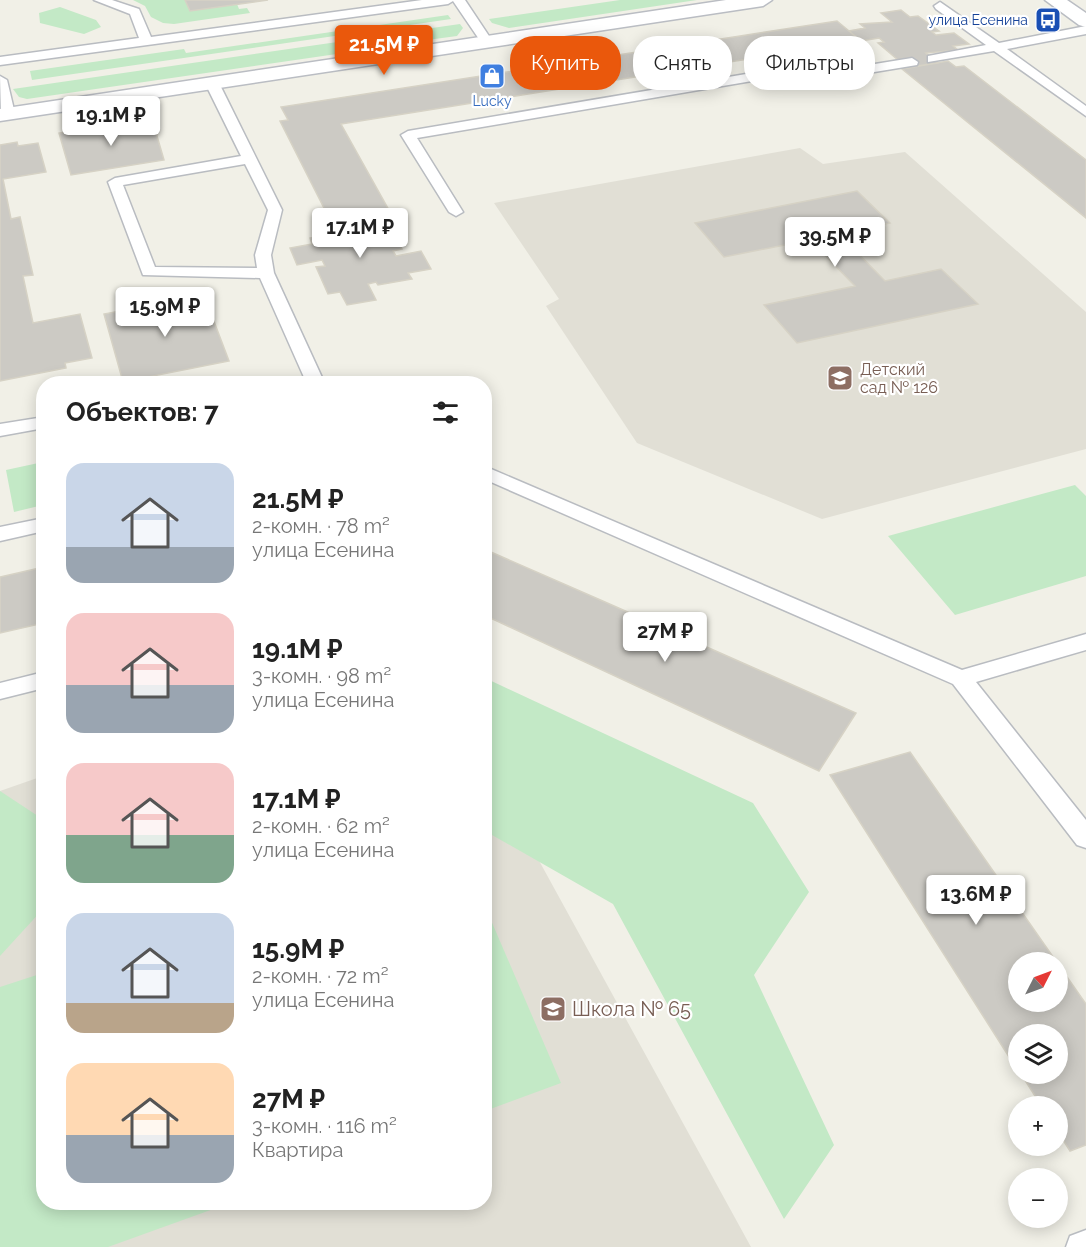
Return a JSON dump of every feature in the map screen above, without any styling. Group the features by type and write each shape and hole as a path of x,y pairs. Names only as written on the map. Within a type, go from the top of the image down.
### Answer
{"street":[{"path":"4,114 763,0"},
{"path":"1054,0 1086,21"}],"lane":[{"path":"100,0 135,12 146,40"},
{"path":"0,61 448,0"},
{"path":"459,0 487,42"},
{"path":"940,6 1086,112"},
{"path":"933,59 1086,30"},
{"path":"456,212 408,135 752,77 844,73 912,62"},
{"path":"0,80 4,114"},
{"path":"212,83 275,210 263,255 266,273 312,376"},
{"path":"249,159 115,182 149,272 266,273"},
{"path":"0,430 36,423"},
{"path":"492,475 962,678 1086,838"},
{"path":"0,534 36,526"},
{"path":"962,678 1086,642"},
{"path":"0,691 36,682"},
{"path":"1081,1247 1086,1245"}],"shaded area":[{"name":"Детский сад № 126","path":"800,148 823,164 905,152 1086,312 1086,449 822,519 637,443 546,306 559,299 494,203"},
{"name":"Школа № 65","path":"36,778 36,1210 492,1210 492,796 514,815 751,1247 0,1247 0,791"}],"green space":[{"path":"133,0 185,0 237,4 239,9 247,8 250,13 174,24 163,23 151,17 145,6"},
{"path":"620,0 697,0 509,28 492,23 489,19"},
{"path":"60,7 96,20 101,27 84,34 40,23 39,13"},
{"path":"448,15 451,19 32,80 30,71 184,49 186,53"},
{"path":"460,24 463,28 457,36 405,43 397,33"},
{"path":"372,37 378,48 27,99 19,97 13,89"},
{"path":"36,464 36,507 14,512 6,470"},
{"path":"1075,485 1086,496 1086,576 955,615 888,536"},
{"path":"492,681 753,803 809,892 754,975 834,1145 784,1219 613,904 492,835"},
{"path":"0,791 36,815 36,917 0,956"},
{"path":"492,923 561,1083 492,1108"},
{"path":"36,975 36,1210 211,1210 108,1247 0,1247 0,987"}],"building":[{"path":"185,0 268,0 190,11"},
{"path":"901,10 910,17 918,16 939,31 932,32 936,35 954,33 969,44 953,46 958,50 926,53 938,63 917,66 907,58 898,60 878,43 884,42 879,38 855,36 849,31 865,28 860,24 892,22 881,13"},
{"path":"837,21 855,36 744,36 744,60 732,62 732,37"},
{"path":"633,53 633,77 621,79 621,54"},
{"path":"948,61 956,67 964,66 1086,160 1086,218 902,69"},
{"path":"510,72 510,90 554,90 341,124 390,212 331,222 280,121 288,120 281,107"},
{"path":"152,119 164,160 71,175 59,133"},
{"path":"17,142 18,146 38,143 46,172 3,179 11,219 20,217 33,275 23,276 33,323 80,314 92,358 65,363 66,368 0,381 0,145"},
{"path":"857,191 890,223 838,233 885,281 941,269 978,304 797,343 764,305 855,286 810,240 724,257 695,223"},
{"path":"372,215 379,226 389,224 402,249 393,251 396,256 421,251 431,269 408,273 412,279 378,285 376,282 368,284 376,300 347,305 340,292 328,294 316,267 325,266 322,260 297,265 290,248 312,244 310,238 342,232 344,235 351,234 345,220"},
{"path":"204,295 229,361 153,376 121,376 104,314"},
{"path":"492,553 856,713 819,771 492,619"},
{"path":"36,569 36,625 0,633 0,577"},
{"path":"910,752 1049,952 1008,952 1008,1012 1068,1012 1068,978 1086,1004 1086,1145 1070,1151 1068,1148 1068,1096 1035,1096 1027,1084 1068,1084 1068,1024 1008,1024 1008,1055 830,775"}],"place":[{"name":"улица Есенина","path":"1048,20"},
{"name":"Lucky","path":"492,76"},
{"name":"Детский сад № 126","path":"840,378"},
{"name":"Школа № 65","path":"553,1009"}]}
